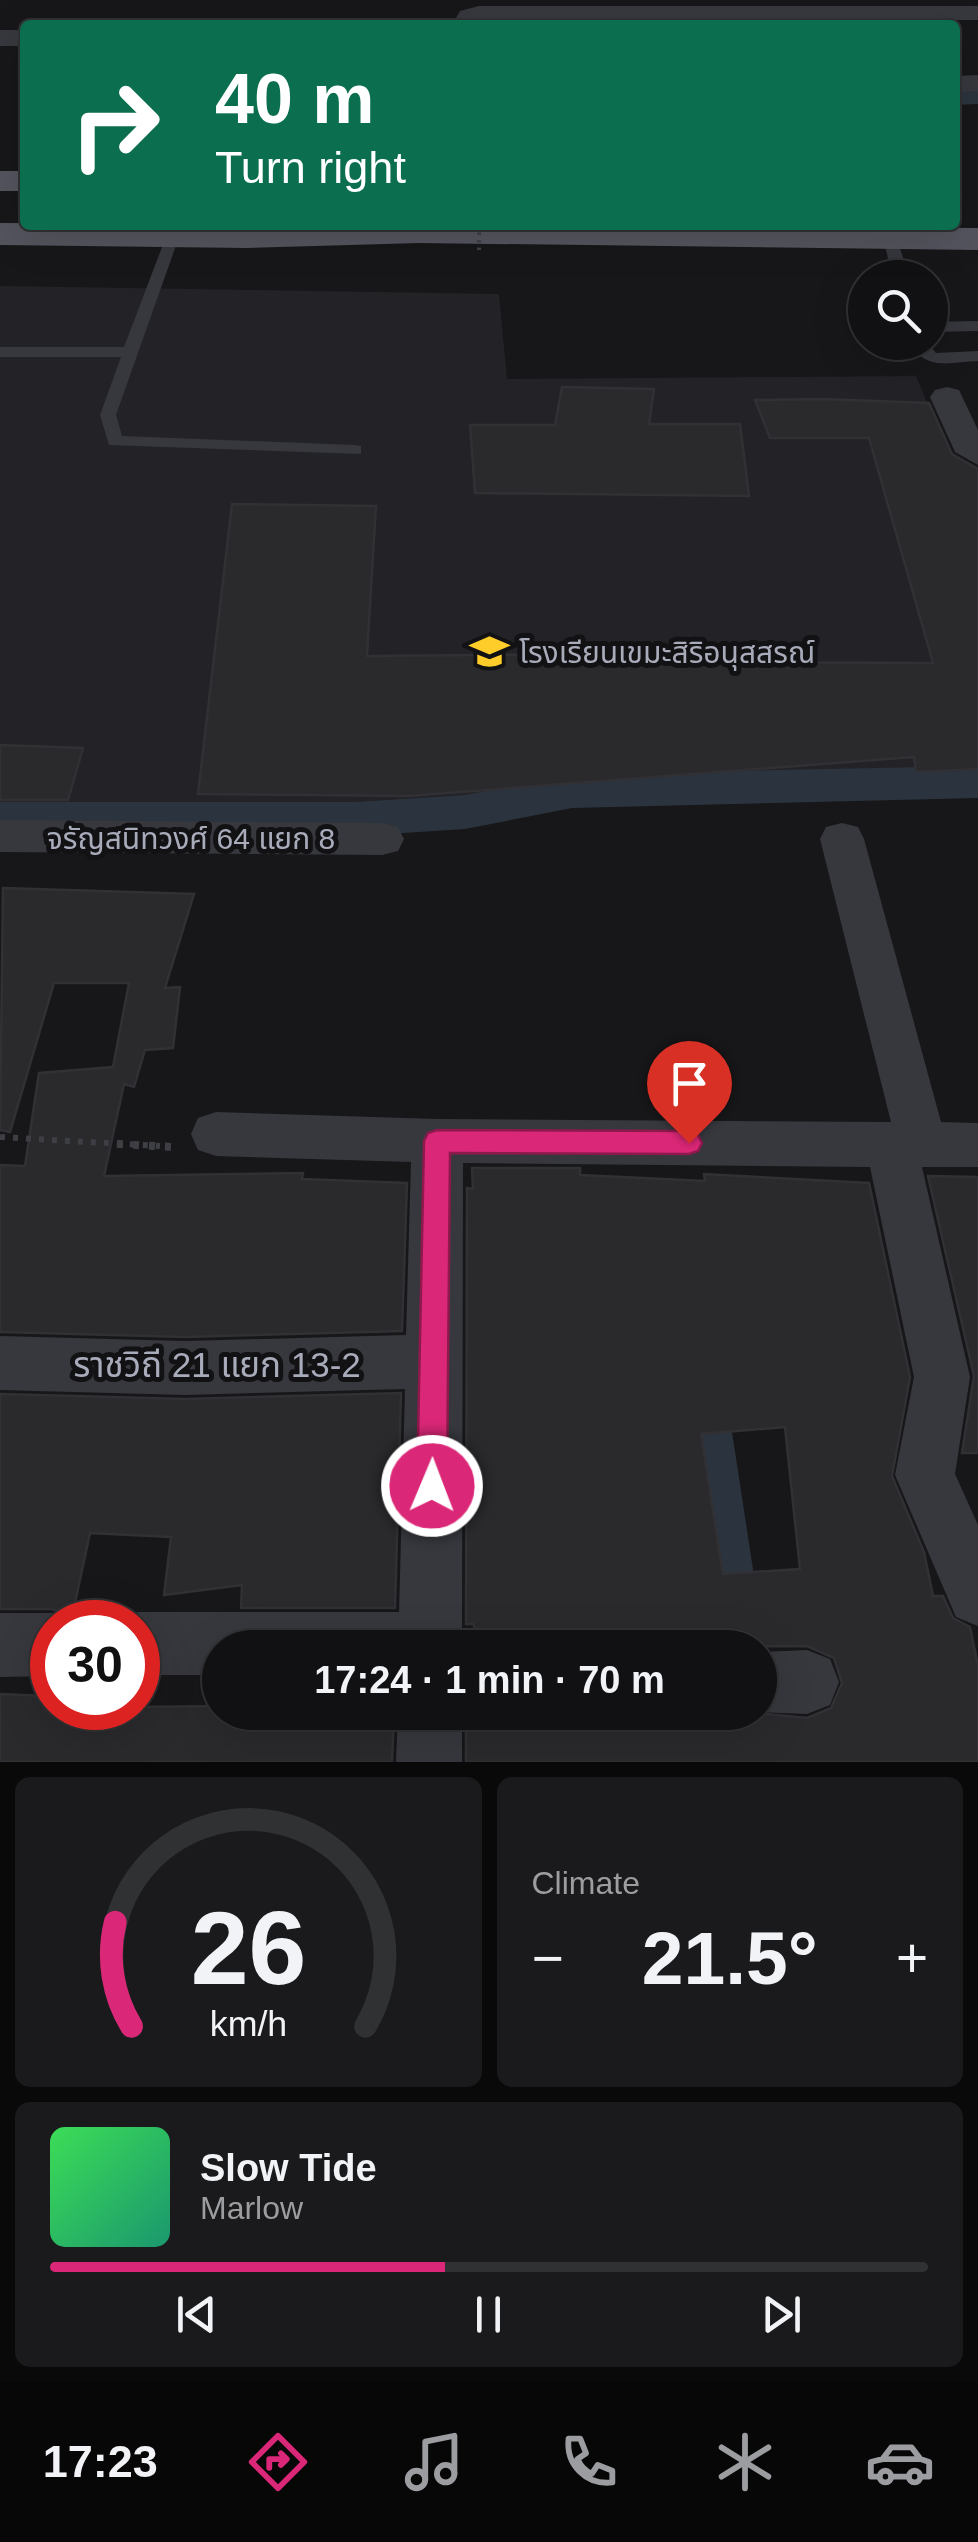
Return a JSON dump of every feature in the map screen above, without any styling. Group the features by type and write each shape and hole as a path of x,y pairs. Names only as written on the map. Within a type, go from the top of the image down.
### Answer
{"main road":[{"path":"383,230 419,232"},
{"path":"0,234 419,232 978,239"}],"street":[{"path":"467,20 480,13 978,13"},
{"path":"947,397 967,446 978,455"},
{"name":"จรัญสนิทวงศ์ 64 แยก 8","path":"0,836 382,839"},
{"path":"842,838 907,1145 942,1377 925,1475 978,1595"},
{"path":"216,1134 437,1141 978,1145"},
{"path":"430,1630 437,1141"},
{"name":"ราชวิถี 21 แยก 13-2","path":"0,1363 184,1368 434,1361"},
{"path":"160,1644 202,1644"},
{"path":"0,1645 30,1645"},
{"path":"429,1762 430,1730"}],"lane":[{"path":"172,236 108,415 115,441 354,450"},
{"path":"890,238 896,260"},
{"path":"948,327 978,326"},
{"path":"0,352 130,352"},
{"path":"948,357 978,356"}],"path":[{"path":"479,230 479,251"},
{"path":"0,1137 172,1147 216,1134"}],"shaded area":[{"name":"โรงเรียนเขมะสิริอนุสสรณ์","path":"0,286 499,294 507,379 916,376 971,506 978,536 978,768 604,778 421,811 306,816 0,813"}],"building":[{"path":"562,387 654,389 649,424 740,424 749,496 475,493 470,425 555,425"},
{"path":"755,400 929,403 952,454 978,469 978,769 916,772 914,757 409,796 198,794 232,504 376,506 367,656 696,653 697,662 933,663 869,438 770,438"},
{"path":"0,745 83,748 68,800 0,800"},
{"path":"3,888 194,894 165,988 180,987 173,1048 145,1050 134,1087 124,1084 104,1176 303,1173 302,1179 407,1183 402,1331 185,1337 0,1332 0,1165 25,1166 39,1073 113,1067 129,983 54,983 10,1132 0,1130"},
{"path":"472,1168 580,1168 580,1175 705,1181 704,1174 869,1183 910,1377 892,1476 924,1552 933,1596 943,1596 953,1618 970,1627 978,1666 978,1762 466,1762 466,1730 777,1730 777,1715 807,1718 831,1708 842,1683 834,1658 807,1646 777,1646 777,1630 474,1630 474,1624 466,1624 467,1188 473,1189","holes":["785,1427 800,1569 723,1574 701,1434"]},
{"path":"928,1176 978,1177 978,1453 962,1453 974,1376"},
{"path":"401,1393 395,1608 241,1608 242,1585 164,1595 171,1537 90,1533 76,1600 30,1600 30,1609 0,1609 0,1394 185,1399"},
{"path":"0,1694 30,1695 30,1730 160,1730 160,1707 202,1706 202,1730 393,1730 392,1762 0,1762"}],"waterway":[{"path":"960,97 978,96"},
{"path":"0,819 357,819 465,812 572,791 978,782"},
{"path":"693,1373 729,1630"}],"place":[{"name":"โรงเรียนเขมะสิริอนุสสรณ์","path":"489,652"}],"route":[{"path":"432,1486 437,1141 689,1143"}]}
